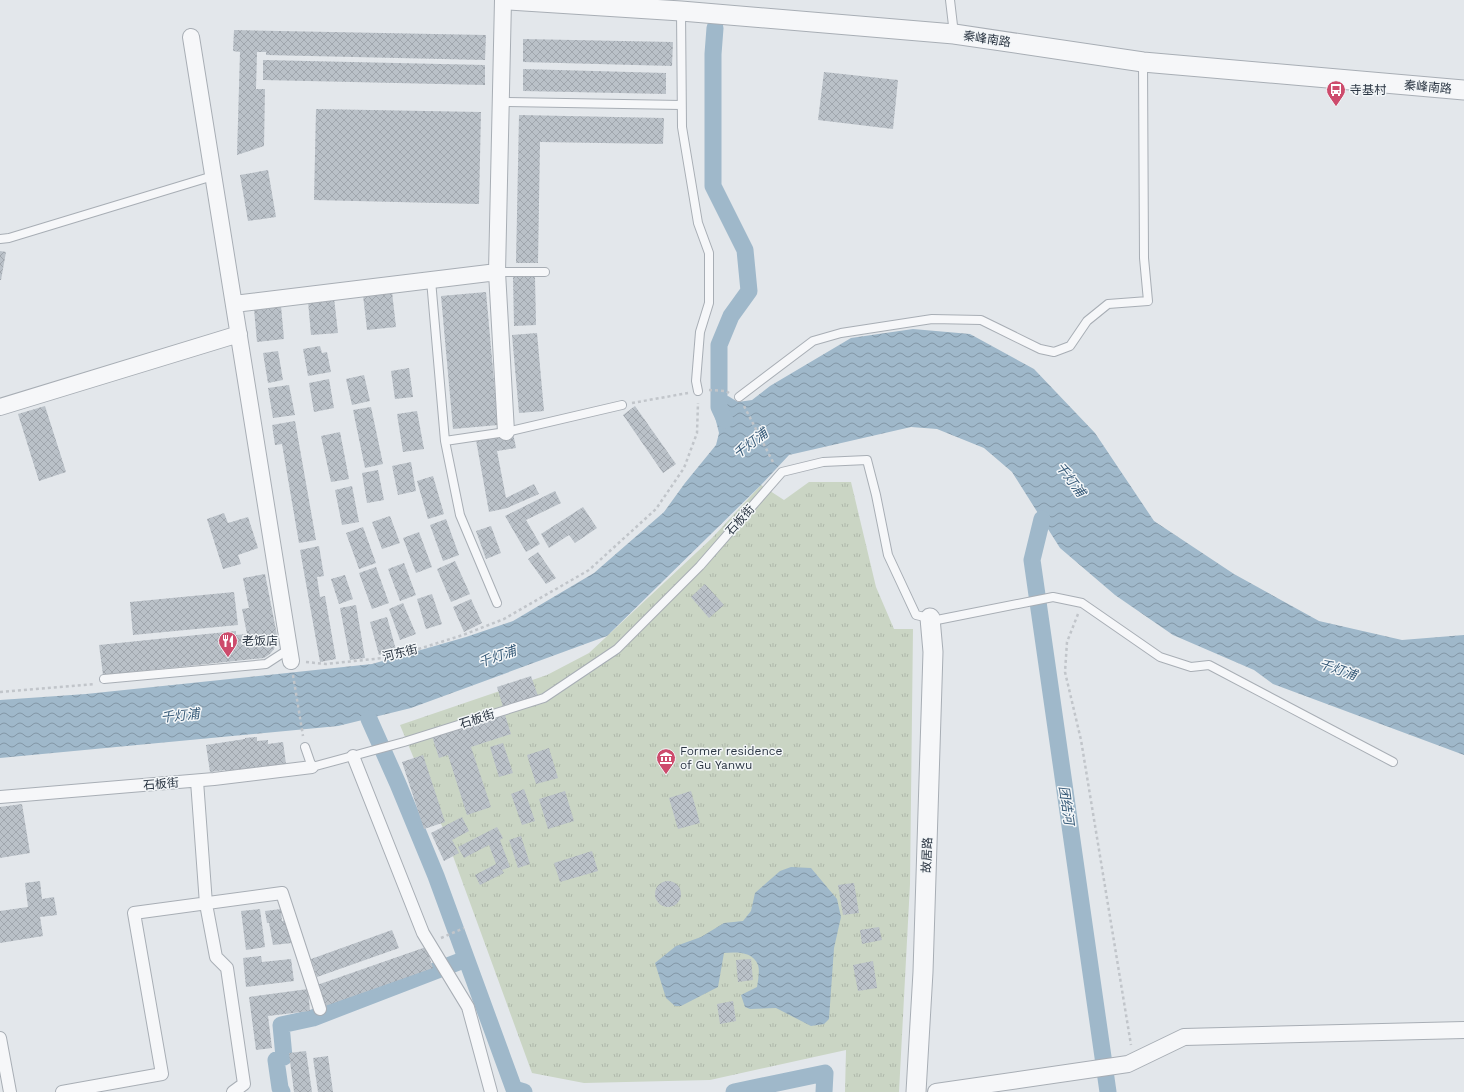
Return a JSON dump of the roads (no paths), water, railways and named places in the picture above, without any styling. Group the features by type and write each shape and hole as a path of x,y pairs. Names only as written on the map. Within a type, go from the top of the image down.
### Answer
{"street":[{"path":"503,0 497,272 506,432"},
{"name":"秦峰南路","path":"509,0 605,3 954,34 1143,62 1464,90"},
{"path":"191,37 290,655"},
{"path":"234,304 497,272"},
{"path":"0,407 239,334"},
{"name":"故居路","path":"916,1092 923,964 933,660 930,618"},
{"path":"359,754 423,933 468,1007 490,1092"},
{"name":"石板街","path":"0,797 197,781 312,767"},
{"path":"197,781 206,904 216,957 227,968 244,1084 233,1092"},
{"path":"62,1092 162,1074 134,913 282,893 320,1009"},
{"path":"936,1092 1133,1062 1184,1037 1464,1030"},
{"path":"0,1038 10,1092"}],"lane":[{"path":"950,0 954,34"},
{"path":"682,11 682,127 698,223 709,253 709,303 700,332 696,381 701,390"},
{"path":"740,399 813,341 841,333 932,319 981,320 1040,349 1054,352 1070,346 1086,321 1108,304 1148,301 1144,258 1143,62"},
{"path":"501,102 682,105"},
{"path":"0,239 9,238 213,176"},
{"path":"497,272 545,272"},
{"path":"431,280 445,441 460,515 497,603"},
{"path":"445,441 506,432 622,405"},
{"name":"石板街","path":"312,767 393,745 544,698 617,649 700,566 773,484 778,473 823,462 867,460 888,555 916,615 930,618"},
{"path":"930,618 937,620 1053,597 1082,604 1160,657 1191,667 1209,665 1393,762"},
{"path":"104,679 266,664 290,655"},
{"path":"305,747 312,767"}],"water":[{"name":"千灯浦","path":"913,329 970,334 1034,369 1095,433 1154,521 1234,574 1319,621 1402,640 1464,635 1464,755 1273,684 1254,670 1173,635 1115,595 1060,548 1012,472 984,448 937,429 911,427 789,455 761,485 607,636 411,708 338,726 0,758 0,700 86,694 372,664 466,637 513,621 594,573 664,512 716,445 719,433 713,409 721,397 728,396 738,402 752,400 770,386 851,338"},
{"path":"791,867 811,868 837,899 841,917 834,948 829,1019 824,1024 811,1026 776,1008 750,1009 745,1007 741,995 757,987 759,967 756,960 743,953 724,953 718,987 681,1006 675,1006 666,998 655,963 676,946 701,937 724,923 743,921 751,911 755,893 780,871"}],"waterway":[{"path":"715,28 713,54 713,186 745,250 749,291 731,316 719,345 719,407 725,420"},
{"name":"团结河","path":"1042,519 1032,560 1108,1092"},
{"path":"369,719 436,876 514,1089 524,1092"},
{"path":"282,1092 280,1088 276,1060 284,1057 281,1025 313,1018 466,959"},
{"path":"734,1092 825,1073 824,1092"}],"place":[{"name":"寺基村","path":"1336,107"},
{"name":"老饭店","path":"228,658"},
{"name":"Former residence of Gu Yanwu","path":"666,775"}]}
